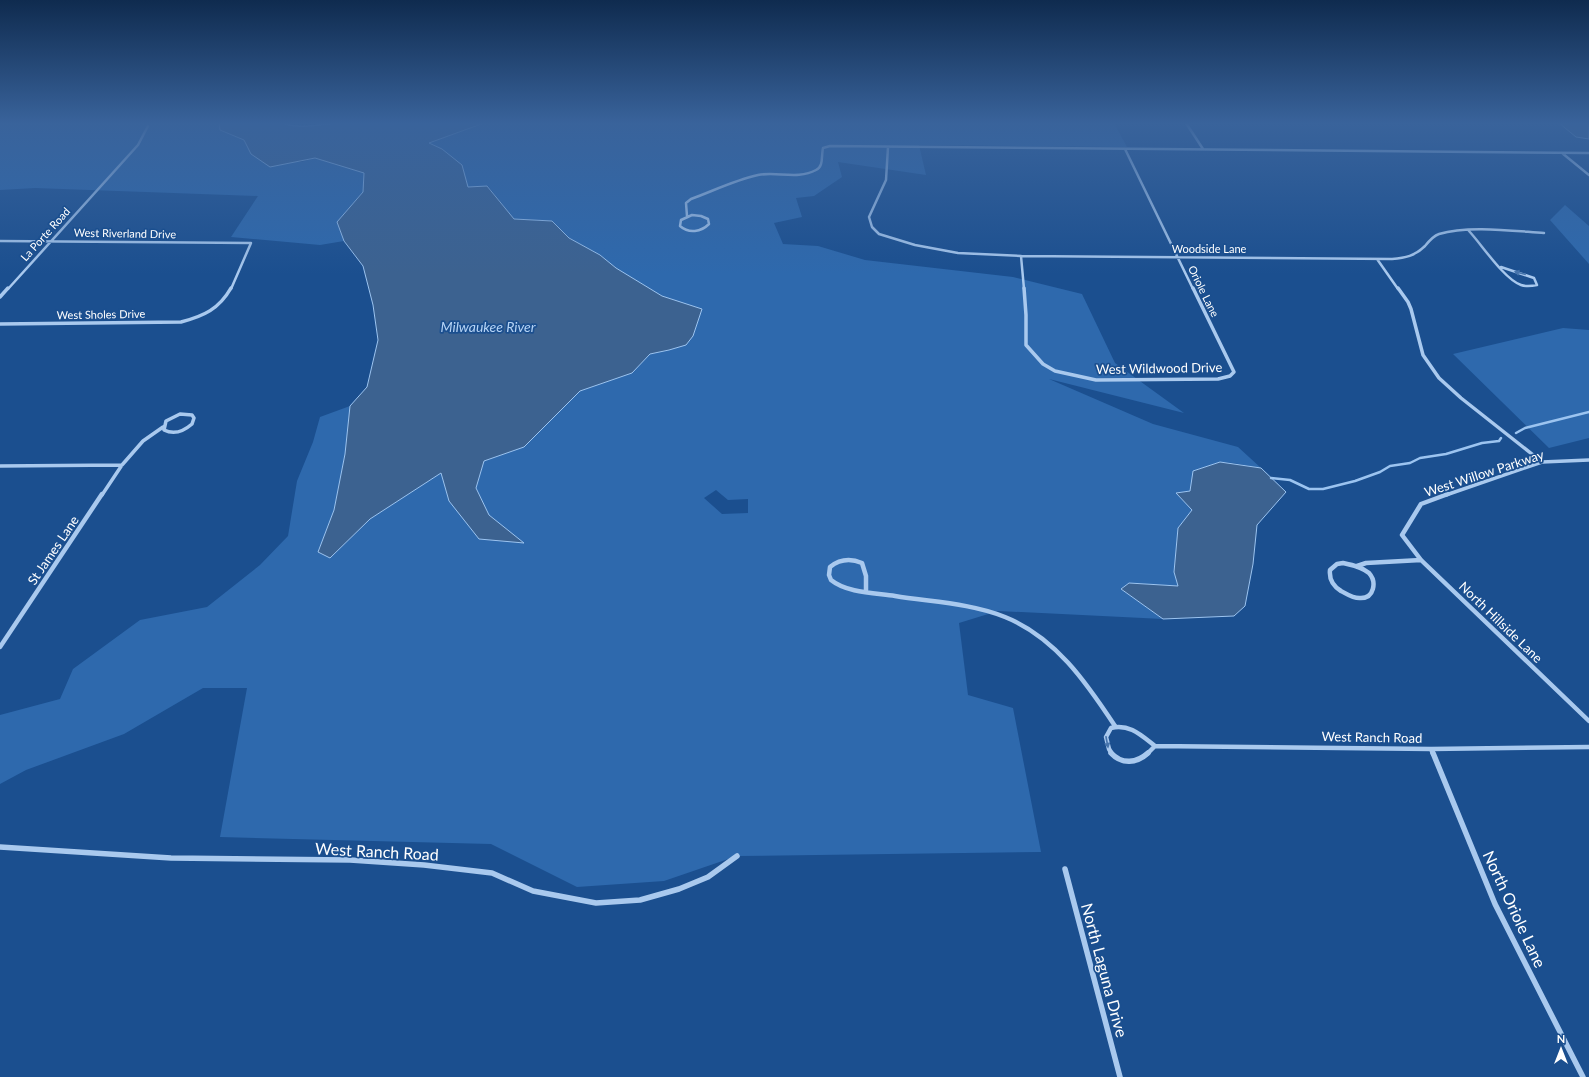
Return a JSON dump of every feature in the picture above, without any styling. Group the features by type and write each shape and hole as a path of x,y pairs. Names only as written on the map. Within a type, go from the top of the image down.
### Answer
{"street":[{"name":"La Porte Road","path":"0,297 113,173"},
{"path":"687,216 686,203 691,200 756,175 803,173"},
{"name":"Woodside Lane","path":"886,173 886,180 870,217 872,227 880,234 915,245 958,252 1021,256 1377,259 1407,257 1416,254 1437,235 1454,232 1544,233"},
{"name":"Oriole Lane","path":"1137,173 1234,372 1230,376"},
{"path":"696,215 705,217 708,219 709,224 700,230 685,230 679,223 680,220 687,216 696,215"},
{"path":"1469,231 1501,267 1519,284 1528,287 1537,285 1536,280 1530,276 1501,267"},
{"name":"West Riverland Drive","path":"0,241 251,243"},
{"name":"West Sholes Drive","path":"0,324 181,322 201,317 214,310 225,299 251,243"},
{"name":"West Wildwood Drive","path":"1021,256 1026,315 1026,345 1043,364 1055,371 1096,380 1218,378 1230,376"},
{"path":"1377,259 1408,302 1421,350 1437,375 1461,398 1542,462"},
{"name":"St James Lane","path":"0,647 122,464 143,441 163,427 166,421 174,415 189,414 194,418 192,424 180,432 170,433 164,430 163,427"},
{"name":"West Willow Parkway","path":"1402,535 1421,504 1542,462 1589,460"},
{"path":"0,466 122,464"},
{"name":"North Hillside Lane","path":"1402,535 1422,560 1589,721"},
{"path":"866,591 866,576 862,563 854,559 841,560 830,567 829,576 832,581 846,587 866,591 982,610 1005,618 1040,635 1069,660 1099,700 1115,726"},
{"path":"1358,566 1371,576 1375,587 1374,592 1369,596 1355,597 1347,594 1335,586 1331,580 1330,570 1337,564 1350,564 1358,566 1366,563 1422,560"},
{"path":"1115,726 1128,727 1155,746 1144,757 1128,762 1120,760 1109,750 1106,741 1109,730 1115,726"},
{"name":"West Ranch Road","path":"1155,746 1431,749 1589,747"},
{"name":"North Oriole Lane","path":"1431,749 1495,904 1583,1077"},
{"name":"West Ranch Road","path":"0,847 172,858 350,860 424,865 492,873 533,891 596,903 640,900 680,889 708,877 737,856"},
{"name":"North Laguna Drive","path":"1065,869 1120,1077"}],"shaded area":[{"path":"0,173 364,173 363,192 337,222 344,241 320,245 231,237 258,196 35,188 0,190"},
{"path":"459,173 841,173 842,177 814,196 796,198 802,217 774,223 783,244 818,246 865,260 1013,277 1082,294 1115,363 1184,413 1049,379 1153,424 1238,447 1261,468 1220,462 1194,471 1190,491 1176,493 1192,510 1178,528 1174,572 1178,586 1129,583 1121,589 1163,619 998,611 959,623 968,695 1013,708 1041,852 737,856 664,881 577,887 491,844 220,837 247,688 203,688 124,734 26,770 0,784 0,715 60,699 73,669 140,620 207,607 260,565 288,536 297,481 313,442 320,417 350,406 345,454 334,510 318,552 330,558 370,519 441,473 449,501 523,543 489,515 476,488 484,461 524,447 580,391 632,373 650,354 669,350 702,309 662,296 616,268 600,255 569,238 552,221 514,219 488,186 468,187","holes":["716,490 728,500 748,499 748,513 722,514 704,498"]},
{"path":"1565,205 1589,226 1589,264 1550,220"},
{"path":"1563,328 1589,330 1589,438 1549,448 1453,354"}],"water":[{"name":"Milwaukee River","path":"364,173 464,173 468,187 487,186 514,219 552,221 569,238 600,255 616,268 662,296 702,309 693,336 686,345 650,354 632,373 580,391 524,447 484,461 476,488 489,515 524,543 479,539 449,501 441,473 370,519 330,558 318,552 334,510 345,454 350,406 367,387 378,340 373,305 363,266 344,241 337,222 363,192"},
{"path":"1220,462 1261,468 1286,492 1257,525 1253,564 1245,606 1234,616 1163,619 1121,589 1129,583 1178,586 1174,572 1178,528 1192,510 1176,493 1190,491 1193,471"}],"waterway":[{"path":"1516,433 1525,428 1589,412"},
{"path":"1271,478 1290,480 1309,489 1323,489 1355,481 1380,472 1390,466 1410,463 1420,458 1446,454 1482,443 1499,441 1501,438"}]}
